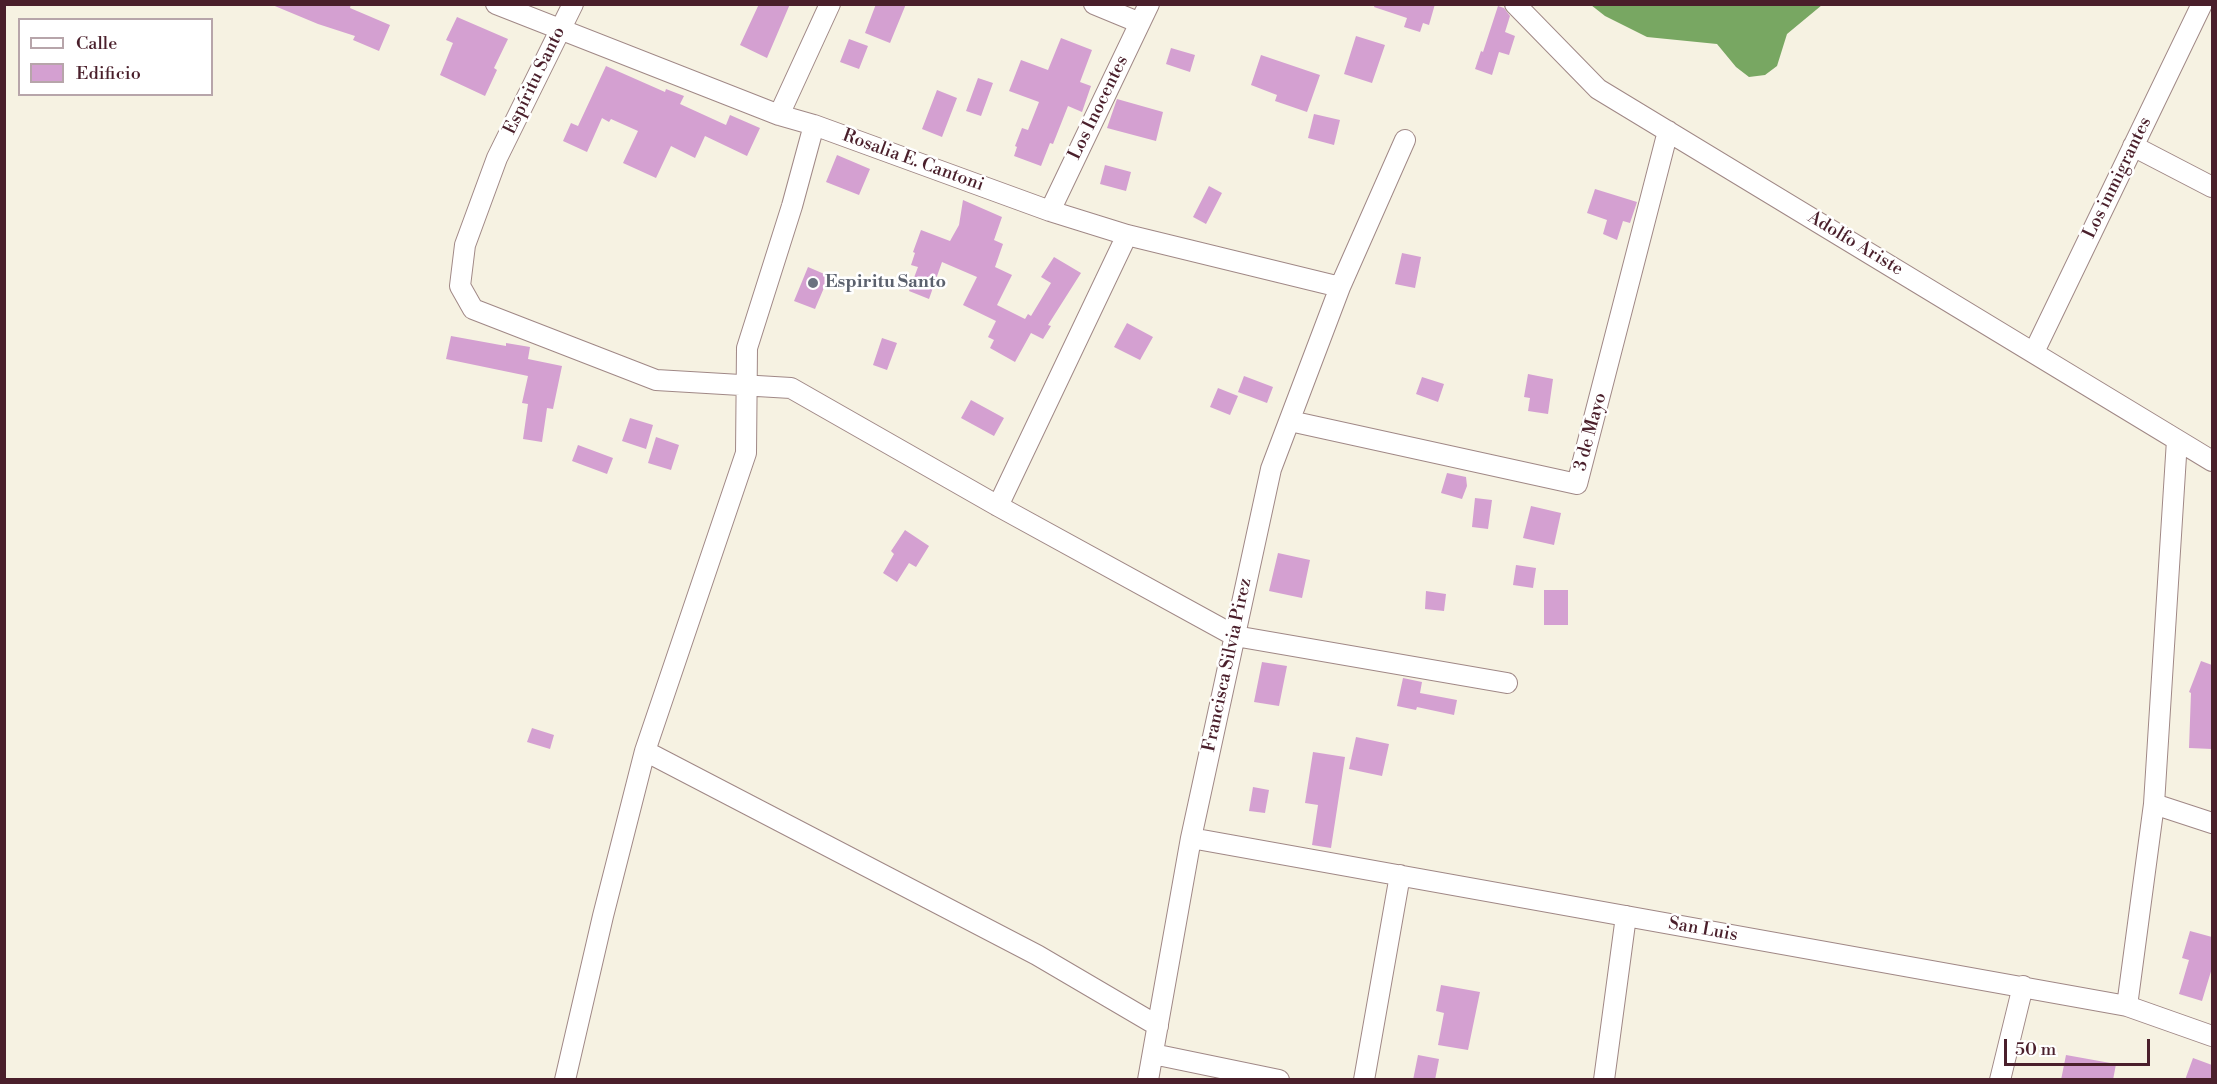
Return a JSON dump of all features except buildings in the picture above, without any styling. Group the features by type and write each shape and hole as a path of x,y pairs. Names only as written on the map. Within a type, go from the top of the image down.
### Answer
{"street":[{"name":"Rosalia E. Cantoni","path":"496,4 779,115 814,125 1050,211 1126,236 1340,287"},
{"name":"Espíritu Santo","path":"573,4 497,158 465,245 460,286 473,309 656,380 791,388 998,506 1235,636 1507,683"},
{"path":"779,115 830,4"},
{"path":"1094,4 1140,23"},
{"name":"Los Inocentes","path":"1050,211 1149,4"},
{"name":"Adolfo Ariste","path":"1515,4 1598,89 2212,461"},
{"name":"Los inmigrantes","path":"2034,352 2202,4"},
{"path":"565,1080 645,751 746,453 747,348 792,206 814,125"},
{"name":"3 de Mayo","path":"1290,421 1577,484 1668,131"},
{"name":"Francisca Silvia Pirez","path":"1148,1080 1191,838 1270,469 1340,287 1405,140"},
{"path":"2133,146 2212,187"},
{"path":"998,506 1126,236"},
{"path":"2127,1006 2154,804 2178,440"},
{"path":"645,751 1037,955 1158,1026"},
{"path":"2154,804 2212,823"},
{"name":"San Luis","path":"1191,838 2127,1006 2212,1035"},
{"path":"1364,1080 1400,875"},
{"path":"1604,1080 1626,916"},
{"path":"2000,1080 2023,986"},
{"path":"1153,1054 1279,1080"}],"green space":[{"path":"1591,5 1822,5 1787,34 1777,66 1765,75 1749,77 1736,67 1717,44 1647,37 1605,16"}],"place":[{"name":"Espiritu Santo","path":"813,283"}]}
